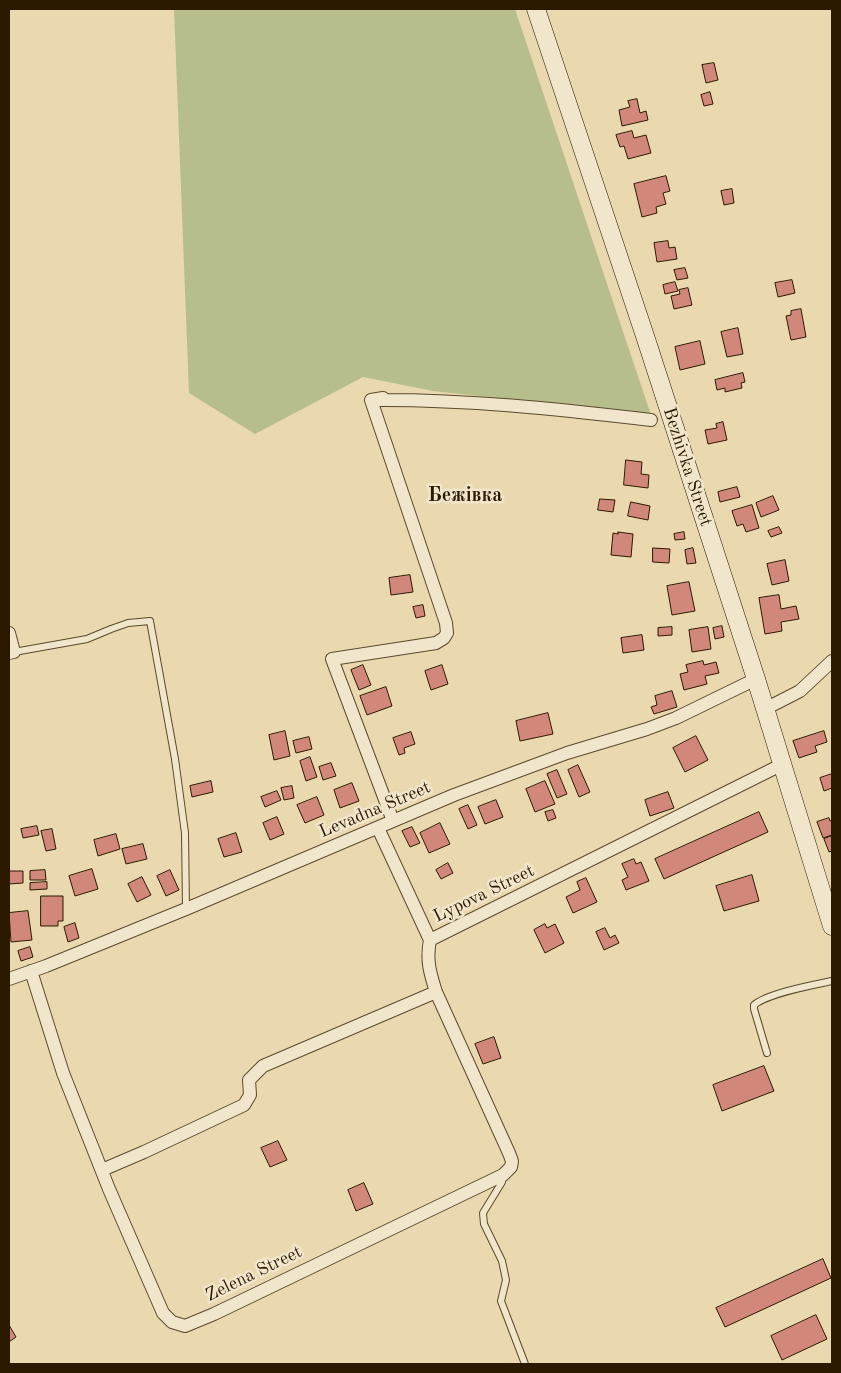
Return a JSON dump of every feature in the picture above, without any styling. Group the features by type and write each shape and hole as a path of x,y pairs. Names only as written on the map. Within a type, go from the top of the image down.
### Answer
{"main road":[{"name":"Bezhivka Street","path":"536,9 642,327 756,679 832,926"}],"street":[{"path":"393,821 332,659 436,643 444,638 447,633 446,623 377,399 542,407 651,420"},
{"path":"9,633 11,653"},
{"path":"765,709 800,691 832,661"},
{"name":"Levadna Street","path":"9,979 186,909 510,773 676,718 756,679"},
{"name":"Lypova Street","path":"503,1175 512,1167 512,1161 436,992 429,969 427,953 430,940 783,764"},
{"path":"378,828 430,940"},
{"name":"Zelena Street","path":"32,971 63,1073 109,1189 163,1313 172,1322 185,1326 214,1314 503,1175"},
{"path":"102,1170 244,1105 250,1095 249,1080 263,1066 436,992"}],"lane":[{"path":"11,653 87,639 128,624 150,621 175,759 185,833 186,909"},
{"path":"767,1053 754,1005 758,1001 770,997 832,981"},
{"path":"503,1175 502,1182 483,1213 484,1224 502,1261 506,1280 501,1301 525,1364"}],"green space":[{"path":"174,9 515,9 651,415 433,391 363,377 255,434 189,393"}],"building":[{"path":"714,63 718,80 706,83 702,65"},
{"path":"710,92 713,104 704,106 701,95"},
{"path":"637,99 640,113 646,111 648,120 622,126 619,110 630,107 628,101"},
{"path":"632,131 634,138 646,135 651,153 628,159 624,146 620,147 616,135"},
{"path":"666,176 670,191 663,193 666,204 656,207 657,213 642,217 634,184"},
{"path":"732,189 734,203 724,205 721,191"},
{"path":"668,241 669,248 675,247 677,259 657,262 654,243"},
{"path":"685,268 688,278 677,280 674,270"},
{"path":"792,280 795,293 778,297 775,283"},
{"path":"675,282 678,291 665,294 663,285"},
{"path":"688,288 692,305 674,309 671,296 680,294 679,290"},
{"path":"801,309 806,337 791,340 786,316 791,315 791,311"},
{"path":"738,328 743,354 727,357 721,332"},
{"path":"700,341 705,364 680,370 675,347"},
{"path":"743,373 745,382 741,383 742,388 725,392 725,388 717,390 715,380"},
{"path":"723,422 727,440 708,444 705,430 717,428 716,424"},
{"path":"626,460 642,462 641,474 649,475 648,488 624,485"},
{"path":"737,487 740,497 720,502 718,492"},
{"path":"773,496 779,510 761,517 756,503"},
{"path":"600,499 615,500 613,512 598,510"},
{"path":"631,502 650,506 648,520 628,516"},
{"path":"752,505 759,528 746,532 743,524 737,526 732,511"},
{"path":"779,527 782,533 771,537 768,531"},
{"path":"618,532 633,534 631,557 611,555 613,533 618,534"},
{"path":"684,532 685,539 675,540 674,534"},
{"path":"653,548 670,549 669,563 653,562"},
{"path":"693,548 696,563 687,564 685,550"},
{"path":"785,560 789,581 772,585 767,564"},
{"path":"410,575 413,592 391,595 389,578"},
{"path":"689,582 695,611 672,615 667,586"},
{"path":"779,595 781,609 796,606 799,619 781,622 782,631 765,634 759,598"},
{"path":"423,605 425,616 416,618 413,607"},
{"path":"722,626 724,637 715,639 713,628"},
{"path":"672,627 672,635 658,636 658,628"},
{"path":"708,627 711,649 692,652 689,630"},
{"path":"642,635 644,650 623,653 621,638"},
{"path":"703,661 704,665 716,662 719,673 705,676 707,684 684,690 680,674 688,672 686,665"},
{"path":"363,665 371,685 359,690 351,670"},
{"path":"442,665 448,684 431,690 425,671"},
{"path":"386,687 392,706 367,715 360,696"},
{"path":"672,691 677,707 654,714 651,707 657,705 655,696"},
{"path":"548,713 553,734 520,741 516,721"},
{"path":"285,731 290,756 274,760 269,735"},
{"path":"824,731 827,742 815,746 817,752 799,758 793,741"},
{"path":"411,732 415,744 404,748 405,753 399,755 393,738"},
{"path":"696,736 708,760 685,772 673,748"},
{"path":"309,737 312,749 296,753 293,741"},
{"path":"310,757 317,777 306,781 300,761"},
{"path":"331,763 336,776 323,780 319,767"},
{"path":"578,765 590,792 579,797 568,770"},
{"path":"557,770 567,794 557,798 547,774"},
{"path":"832,774 832,788 824,791 820,778"},
{"path":"211,781 213,792 192,797 190,786"},
{"path":"545,781 555,804 535,812 526,789"},
{"path":"352,783 359,801 340,808 334,790"},
{"path":"292,786 294,798 284,800 281,788"},
{"path":"277,791 281,800 265,807 261,797"},
{"path":"668,792 674,808 650,816 645,800"},
{"path":"317,797 324,815 305,823 297,805"},
{"path":"496,800 503,817 485,824 478,807"},
{"path":"468,805 477,825 468,829 459,809"},
{"path":"553,810 556,818 548,821 545,812"},
{"path":"759,812 768,832 664,879 655,859"},
{"path":"277,817 284,834 270,840 263,823"},
{"path":"829,818 830,821 832,820 832,835 823,838 817,822"},
{"path":"440,823 450,844 429,853 420,833"},
{"path":"37,826 39,835 23,838 21,829"},
{"path":"412,827 420,843 410,847 402,831"},
{"path":"52,829 56,849 46,851 41,831"},
{"path":"236,833 242,852 224,857 218,839"},
{"path":"116,834 120,849 98,856 94,840"},
{"path":"832,836 832,851 829,852 824,839"},
{"path":"143,844 147,859 126,864 122,849"},
{"path":"634,859 636,864 641,862 649,881 626,890 622,880 628,877 622,864"},
{"path":"448,863 453,873 441,879 436,870"},
{"path":"92,869 98,889 75,896 69,876"},
{"path":"45,870 46,880 30,880 30,871"},
{"path":"170,870 179,890 166,896 157,876"},
{"path":"9,871 23,871 23,883 9,884"},
{"path":"752,875 759,901 724,911 716,886"},
{"path":"142,877 151,895 137,902 128,884"},
{"path":"586,878 597,902 573,913 566,897 580,890 577,882"},
{"path":"47,882 47,889 30,890 30,883"},
{"path":"41,896 63,896 63,921 58,921 58,926 41,926"},
{"path":"28,911 32,940 11,942 9,913"},
{"path":"75,923 79,938 68,942 64,927"},
{"path":"545,924 547,928 555,924 564,943 545,953 534,930"},
{"path":"605,928 610,938 615,935 619,943 604,950 596,932"},
{"path":"30,947 33,957 21,961 18,951"},
{"path":"494,1037 501,1058 483,1064 475,1044"},
{"path":"764,1066 774,1091 722,1111 713,1085"},
{"path":"278,1141 287,1160 270,1167 261,1148"},
{"path":"364,1183 373,1204 356,1211 348,1190"},
{"path":"823,1259 831,1278 725,1327 716,1308"},
{"path":"816,1315 827,1339 782,1360 771,1336"},
{"path":"9,1325 16,1337 9,1342"}],"district":[{"name":"Бежівка","path":"465,496"}]}
